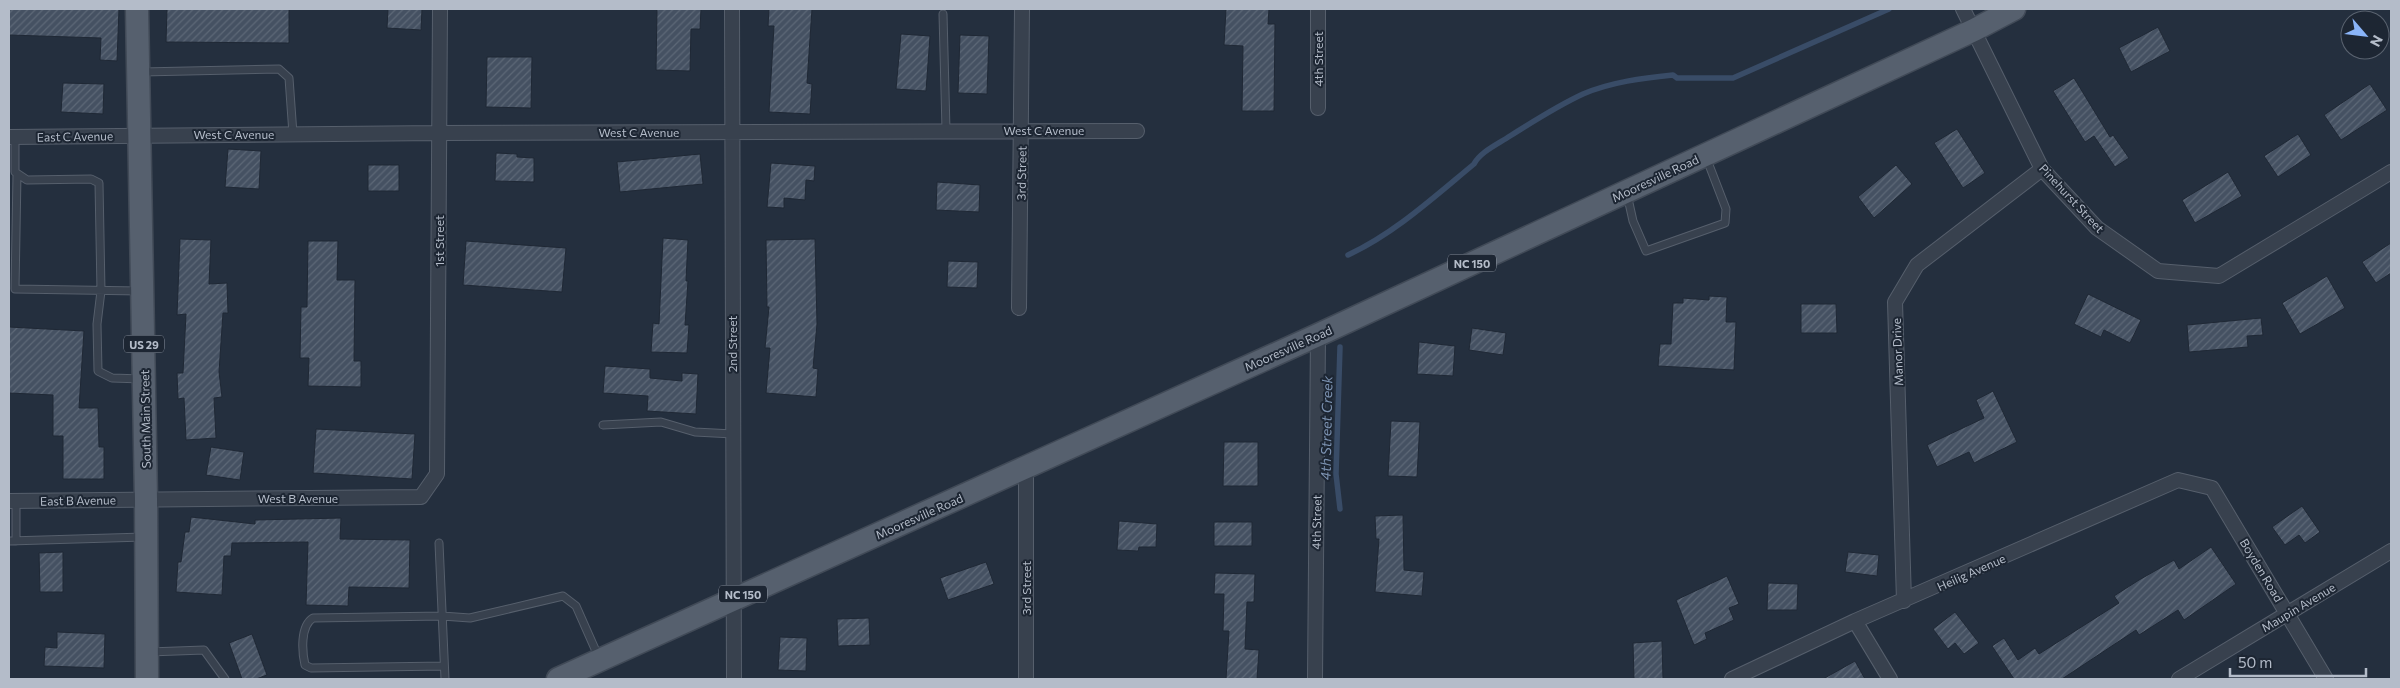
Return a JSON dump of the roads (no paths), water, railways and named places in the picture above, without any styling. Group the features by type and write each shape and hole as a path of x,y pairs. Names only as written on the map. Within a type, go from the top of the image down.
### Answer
{"main road":[{"name":"South Main Street","path":"137,9 145,379 146,679"},
{"name":"Mooresville Road","path":"558,679 733,598 1318,335 1974,30 2014,9"}],"street":[{"name":"1st Street","path":"437,474 440,9"},
{"name":"2nd Street","path":"732,9 734,679"},
{"name":"3rd Street","path":"1019,308 1022,9"},
{"name":"4th Street","path":"1318,9 1318,108"},
{"name":"Pinehurst Street","path":"1963,9 2042,169 2097,228 2158,271 2219,276 2391,172"},
{"name":"West C Avenue","path":"141,135 1021,129 1137,131"},
{"name":"East C Avenue","path":"12,137 141,135"},
{"name":"Manor Drive","path":"1904,601 1895,302 1917,265 2042,169"},
{"name":"4th Street","path":"1315,679 1318,335"},
{"name":"3rd Street","path":"1026,467 1026,679"},
{"name":"West B Avenue","path":"146,499 421,497 437,474"},
{"name":"Heilig Avenue","path":"1732,679 1855,621 2178,480 2212,488"},
{"name":"Boyden Road","path":"2212,488 2326,679"},
{"name":"East B Avenue","path":"12,501 146,499"},
{"name":"Maupin Avenue","path":"2179,679 2391,551"},
{"path":"1855,621 1890,679"}],"lane":[{"path":"942,14 946,130"},
{"path":"139,72 278,69 289,78 293,134"},
{"path":"12,137 17,174 15,288 143,291"},
{"path":"1627,191 1633,221 1646,252 1724,223 1726,209 1705,155"},
{"path":"17,174 27,180 90,179 99,183 101,291 97,324 98,371 112,378 145,379"},
{"path":"603,425 661,422 695,432 733,434"},
{"path":"12,501 13,541 146,536"},
{"path":"439,543 445,679"},
{"path":"444,666 311,668 305,665 303,658 304,631 308,621 313,618 442,616 470,618 563,596 576,606 600,660"},
{"path":"146,652 204,650 225,679"}],"waterway":[{"path":"1348,255 1382,236 1414,214 1474,164 1490,148 1583,94 1616,84 1662,76 1673,75 1677,78 1733,78 1889,9"},
{"name":"4th Street Creek","path":"1340,347 1336,474 1340,509"}]}
